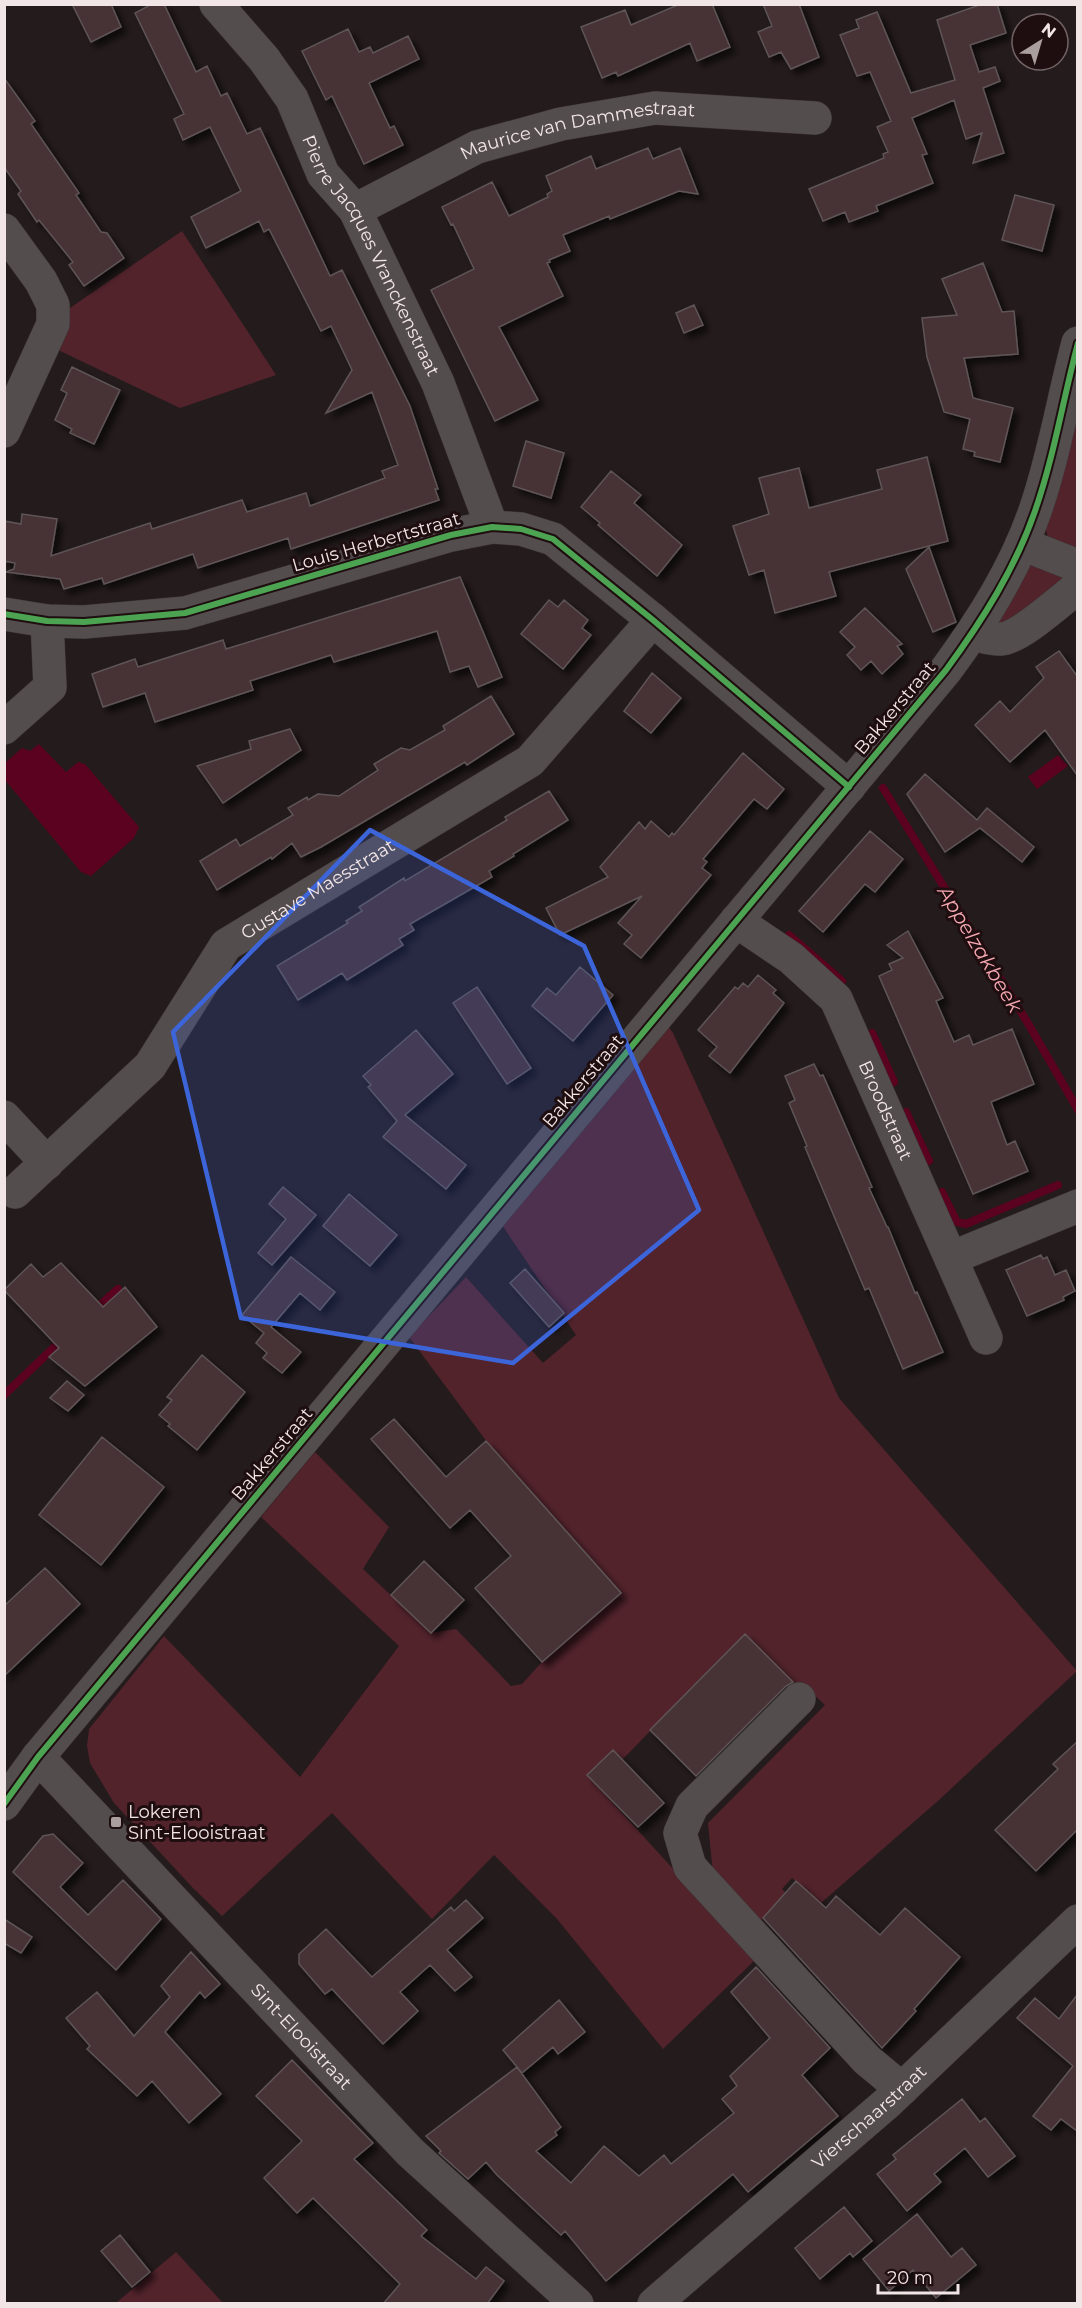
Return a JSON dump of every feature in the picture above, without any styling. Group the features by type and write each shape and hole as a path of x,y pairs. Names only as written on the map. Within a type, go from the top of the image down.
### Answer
{"street":[{"name":"Pierre Jacques Vranckenstraat","path":"216,4 264,59 292,99 323,174 356,210 438,382 492,526"},
{"name":"Maurice van Dammestraat","path":"356,210 477,147 561,124 655,108 814,118"},
{"path":"4,230 41,281 53,305 53,324 4,430"},
{"name":"Bakkerstraat","path":"4,1804 38,1757 849,787 973,634 1022,544 1046,476 1073,387 1077,343"},
{"name":"Louis Herbertstraat","path":"4,614 47,621 84,622 185,613 451,535 492,526 521,529 552,539 653,620 849,787"},
{"path":"1022,544 1077,566"},
{"path":"973,634 1001,639 1009,637 1043,615 1077,587"},
{"name":"Gustave Maesstraat","path":"15,1192 150,1066 226,945 530,761 653,620"},
{"path":"4,728 50,687 47,621"},
{"name":"Broodstraat","path":"736,921 791,958 836,999 986,1338"},
{"path":"4,1117 47,1163"},
{"path":"951,1258 1077,1206"},
{"path":"799,1699 692,1806 680,1833 690,1867 867,2060 902,2089"},
{"name":"Sint-Elooistraat","path":"38,1757 410,2152 577,2304"},
{"name":"Vierschaarstraat","path":"654,2304 902,2089 1077,1922"}],"highlighted area":[{"path":"370,830 584,946 699,1210 513,1363 241,1318 173,1032"}],"shaded area":[{"path":"182,231 276,375 180,408 58,350 64,312"},
{"path":"1078,415 1077,556 1049,541 1044,523"},
{"path":"1039,564 1077,577 993,630 1027,567"},
{"path":"39,744 66,772 78,762 85,764 139,827 134,838 91,876 81,872 5,780 5,763 22,748 30,751"},
{"path":"1058,755 1068,766 1037,789 1028,777"},
{"path":"668,1026 839,1398 1077,1671 939,1800 821,1903 792,1878 782,1889 786,1893 753,1929 714,1884 708,1823 825,1705 811,1692 804,1691 793,1682 745,1634 623,1759 613,1750 587,1775 756,1959 663,2049 557,1919 494,1855 432,1919 332,1813 222,1916 114,1803 90,1763 87,1746 89,1729 164,1636 300,1777 399,1646 261,1517 315,1452 389,1527 363,1569 431,1633 456,1629 511,1686 522,1684 542,1662 621,1593 490,1446 409,1337 466,1277 543,1363 576,1335 500,1222"},
{"path":"176,2252 223,2303 116,2303"}],"building":[{"path":"72,4 111,4 121,27 91,42"},
{"path":"152,4 164,4 196,72 207,66 221,96 227,93 247,134 260,128 330,276 342,270 410,406 438,489 435,489 439,500 291,549 288,538 198,568 193,554 104,584 102,578 64,589 60,579 6,572 14,569 15,563 4,561 4,521 21,524 22,514 57,519 51,556 150,523 152,529 242,500 247,512 306,493 310,506 385,478 382,471 398,465 372,392 326,413 352,370 331,326 321,331 269,229 264,232 259,221 206,248 191,217 241,191 210,127 183,140 174,119 184,114 135,13"},
{"path":"680,4 712,4 730,47 697,61 690,43 618,76 616,72 602,78 581,27 625,10 631,25"},
{"path":"763,4 799,4 819,57 791,69 781,52 769,57 758,32 772,26"},
{"path":"982,4 997,4 1006,33 970,45 979,72 995,67 1000,81 983,88 1004,153 973,163 982,133 966,139 954,100 912,118 927,154 922,155 933,183 876,206 878,211 849,222 845,212 823,221 809,189 884,158 883,154 888,152 877,127 891,121 870,72 857,76 840,35 859,28 856,20 877,12 911,93 955,80 937,20"},
{"path":"348,29 359,52 370,47 373,53 408,36 419,59 369,83 390,128 394,126 403,145 364,164 332,96 326,100 302,51"},
{"path":"4,78 35,121 31,124 79,193 76,195 101,232 107,233 124,258 84,286 69,265 73,262 39,220 37,222 18,194 21,191 4,167"},
{"path":"648,148 653,159 680,148 698,194 679,191 563,235 570,251 547,263 563,296 499,327 538,400 495,421 431,290 474,269 453,224 451,225 442,207 492,182 509,216 548,197 547,194 552,191 546,176 591,156 596,169"},
{"path":"1015,195 1054,205 1042,251 1002,240"},
{"path":"983,263 1002,312 1014,311 1018,354 964,358 973,398 1013,408 1000,462 974,456 975,452 963,449 970,419 944,412 927,357 922,318 957,315 942,279"},
{"path":"694,305 703,325 684,333 676,313"},
{"path":"72,367 120,390 94,444 70,433 72,429 55,420 67,393 61,390"},
{"path":"526,441 564,453 551,498 513,486"},
{"path":"927,457 948,541 829,572 836,596 775,613 764,570 749,575 733,526 769,514 759,478 799,468 809,508 882,489 877,470"},
{"path":"611,471 641,495 634,503 682,545 657,576 598,525 600,523 581,507"},
{"path":"929,547 956,622 933,632 906,569"},
{"path":"460,577 502,677 478,687 469,666 450,672 437,631 334,662 331,655 250,681 253,690 155,722 145,693 103,707 92,674 135,659 138,667 223,640 226,649"},
{"path":"549,600 558,607 564,600 588,620 582,628 591,635 563,669 521,634"},
{"path":"865,608 902,644 897,646 903,654 882,674 871,661 861,670 847,655 855,647 840,632"},
{"path":"1059,651 1077,676 1077,775 1045,730 1010,762 975,725 1000,701 1010,712 1044,678 1036,667"},
{"path":"652,673 681,698 651,733 624,711"},
{"path":"491,696 514,734 467,765 465,762 321,847 301,857 292,843 272,859 271,857 217,890 200,861 236,839 240,846 293,815 288,808 307,797 308,800 318,794 339,796 378,770 374,764 401,748 410,750 445,730 443,726"},
{"path":"290,729 301,750 223,803 197,766 251,749 249,741"},
{"path":"743,753 784,789 767,809 754,799 703,859 707,862 702,868 711,875 641,958 624,944 632,935 618,923 642,896 560,935 546,908 608,877 600,867 639,822 645,829 651,821 669,837 672,833 674,835"},
{"path":"925,774 977,820 987,808 1034,847 1022,862 980,828 945,852 907,794"},
{"path":"549,791 568,820 489,871 492,877 410,924 414,930 399,939 403,945 347,980 342,973 298,1000 277,966 348,923 346,921 362,911 359,907 404,878 405,881 507,820 505,817"},
{"path":"870,831 903,859 875,892 865,884 823,932 799,911"},
{"path":"908,931 943,998 936,1001 954,1042 969,1035 973,1045 1012,1029 1034,1084 991,1102 1007,1145 1015,1141 1028,1171 973,1194 879,976 892,970 889,964 903,958 887,945"},
{"path":"580,967 613,995 573,1041 532,1006 547,988 556,995"},
{"path":"758,975 776,990 773,993 784,1003 730,1073 709,1056 717,1047 698,1030 735,987 738,989 743,983 748,987"},
{"path":"477,987 531,1068 507,1084 453,1003"},
{"path":"416,1030 453,1074 405,1115 466,1165 446,1189 383,1137 397,1121 368,1087 371,1085 363,1076"},
{"path":"814,1064 820,1076 823,1075 872,1187 869,1188 943,1352 903,1369 869,1288 865,1290 789,1103 795,1100 785,1076"},
{"path":"283,1187 316,1215 272,1265 258,1253 286,1219 269,1204"},
{"path":"349,1194 397,1235 370,1266 323,1226"},
{"path":"1041,1255 1043,1259 1047,1257 1055,1275 1066,1270 1075,1291 1063,1297 1064,1300 1027,1316 1006,1270"},
{"path":"291,1257 335,1292 320,1310 300,1293 271,1327 301,1352 282,1373 263,1358 267,1353 256,1343 264,1333 242,1315"},
{"path":"61,1263 103,1307 125,1287 157,1327 85,1386 49,1357 59,1348 4,1290 31,1264 43,1277"},
{"path":"525,1269 564,1313 549,1327 510,1283"},
{"path":"202,1355 245,1392 197,1450 168,1426 170,1424 159,1415 172,1400 167,1397"},
{"path":"67,1381 84,1395 68,1411 50,1398"},
{"path":"394,1419 446,1477 486,1441 621,1593 542,1662 475,1588 511,1556 470,1510 450,1528 371,1439"},
{"path":"102,1437 164,1487 101,1565 39,1515"},
{"path":"424,1561 464,1600 431,1633 391,1595"},
{"path":"45,1568 80,1604 4,1676 4,1606"},
{"path":"745,1634 793,1682 786,1686 696,1776 650,1730"},
{"path":"1077,1742 1077,1830 1036,1871 995,1830 1058,1769 1053,1764"},
{"path":"613,1750 664,1803 638,1827 587,1775"},
{"path":"53,1834 83,1863 60,1887 88,1915 123,1880 161,1919 116,1970 13,1872 43,1836"},
{"path":"796,1881 826,1908 836,1896 880,1935 905,1908 960,1957 882,2048 763,1918"},
{"path":"466,1900 483,1918 447,1950 472,1977 455,1991 430,1965 400,1992 418,2011 383,2044 332,1989 325,1994 299,1964 299,1954 326,1929 372,1977 451,1907 454,1911"},
{"path":"4,1919 32,1937 21,1953 4,1943"},
{"path":"191,1952 220,1984 205,1998 200,1992 165,2032 221,2094 189,2123 152,2081 137,2096 87,2049 90,2046 66,2018 97,1992 134,2036 170,1997 161,1986"},
{"path":"756,1967 830,2048 802,2075 838,2116 748,2192 733,2174 606,2281 565,2231 561,2235 486,2162 468,2179 439,2153 441,2151 426,2136 517,2067 561,2127 555,2132 557,2135 536,2151 571,2183 604,2146 639,2176 664,2155 671,2164 734,2113 722,2099 737,2086 730,2076 770,2038 731,1992"},
{"path":"1077,1995 1077,2131 1061,2119 1051,2130 1033,2116 1073,2066 1017,2018 1035,1998 1059,2019"},
{"path":"559,2000 585,2032 558,2054 553,2047 522,2073 503,2050"},
{"path":"292,2060 373,2143 354,2159 427,2230 421,2236 476,2279 486,2267 504,2281 487,2304 383,2304 400,2284 313,2198 297,2213 264,2178 302,2141 256,2096"},
{"path":"962,2099 980,2122 985,2118 1015,2156 988,2177 965,2148 934,2174 941,2182 907,2211 877,2174 896,2159 893,2155"},
{"path":"844,2207 872,2241 853,2257 850,2253 820,2279 795,2248"},
{"path":"917,2214 951,2257 962,2248 976,2265 936,2298 913,2270 889,2291 863,2259"},
{"path":"120,2235 150,2272 132,2287 101,2251"}],"waterway":[{"name":"Appelzakbeek","path":"883,788 1029,1025 1078,1110"},
{"path":"789,935 842,981"},
{"path":"872,1033 894,1082"},
{"path":"906,1112 929,1161"},
{"path":"942,1192 957,1222 966,1224 1058,1185"},
{"path":"92,1312 118,1289"},
{"path":"4,1395 63,1339"}],"cycle path":[{"path":"4,1804 38,1757 946,670 1008,574 1027,532 1048,470 1078,343"},
{"path":"4,614 47,621 84,622 185,613 451,535 492,527 521,529 553,539 653,620 849,787"}],"place":[{"name":"Lokeren Sint-Elooistraat","path":"116,1822"}]}
